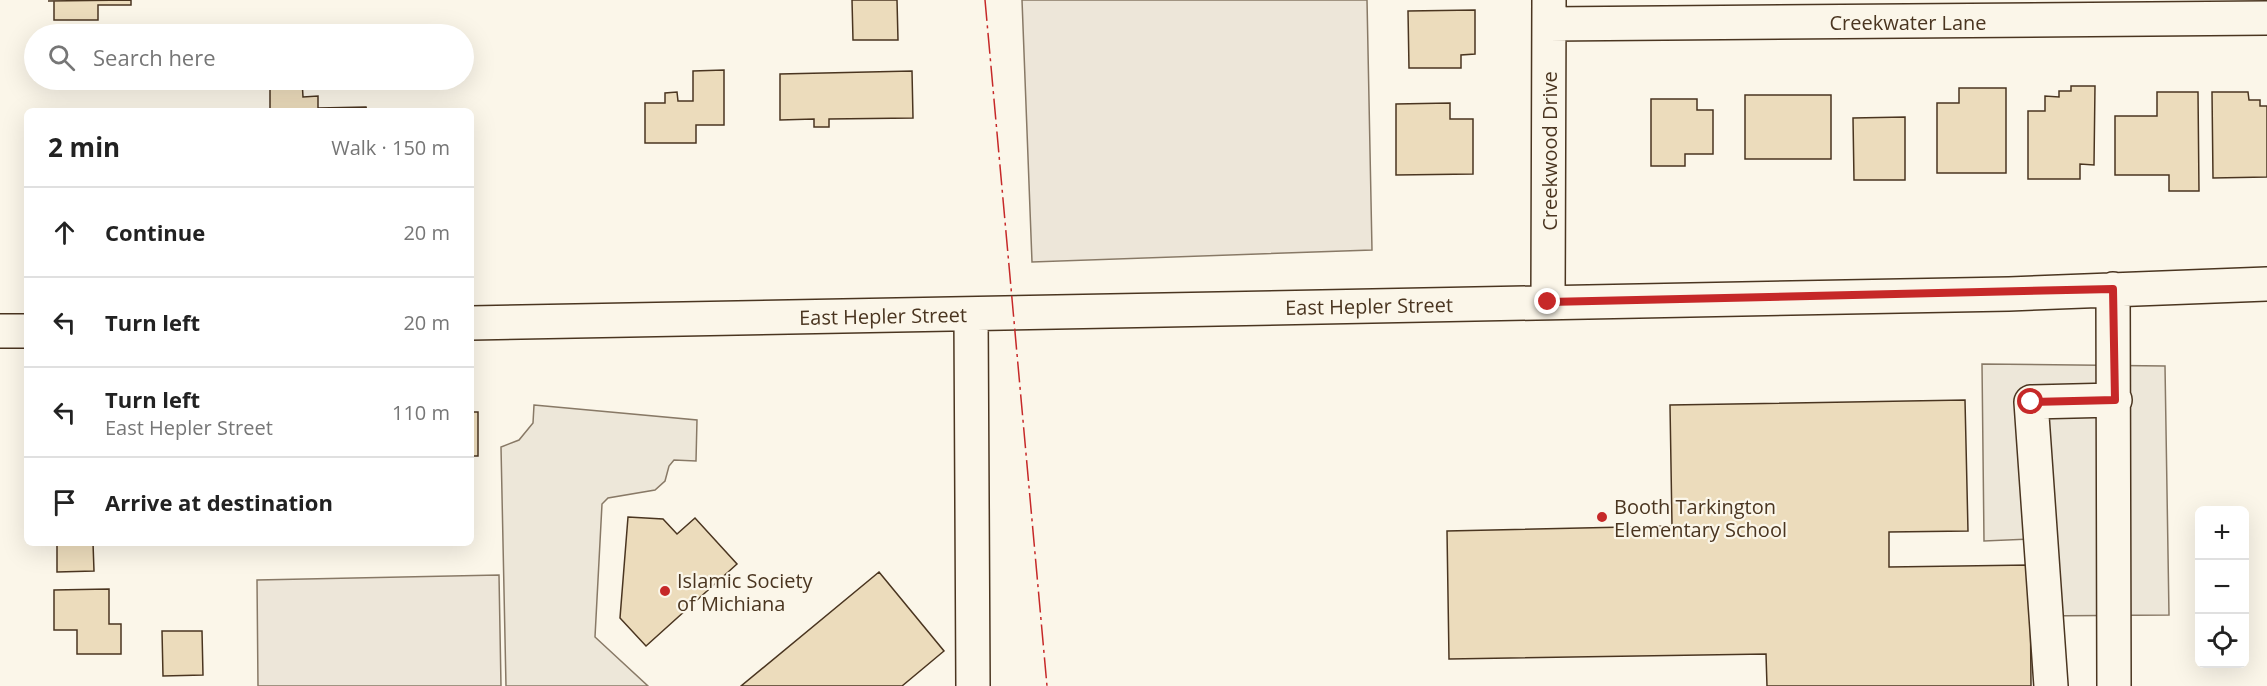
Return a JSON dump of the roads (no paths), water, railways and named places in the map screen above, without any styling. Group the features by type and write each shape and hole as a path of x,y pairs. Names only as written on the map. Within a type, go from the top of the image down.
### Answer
{"street":[{"name":"Creekwater Lane","path":"1549,12 1946,11 2267,18"},
{"name":"Creekwood Drive","path":"1548,302 1549,12"},
{"name":"East Hepler Street","path":"474,323 1997,294 2267,284"},
{"path":"2113,289 2114,686"},
{"path":"971,315 973,686"},
{"path":"0,332 24,331"},
{"path":"2051,686 2031,402 2115,400"}],"place":[{"name":"Booth Tarkington Elementary School","path":"1602,517"},
{"name":"Islamic Society of Michiana","path":"665,591"}]}
